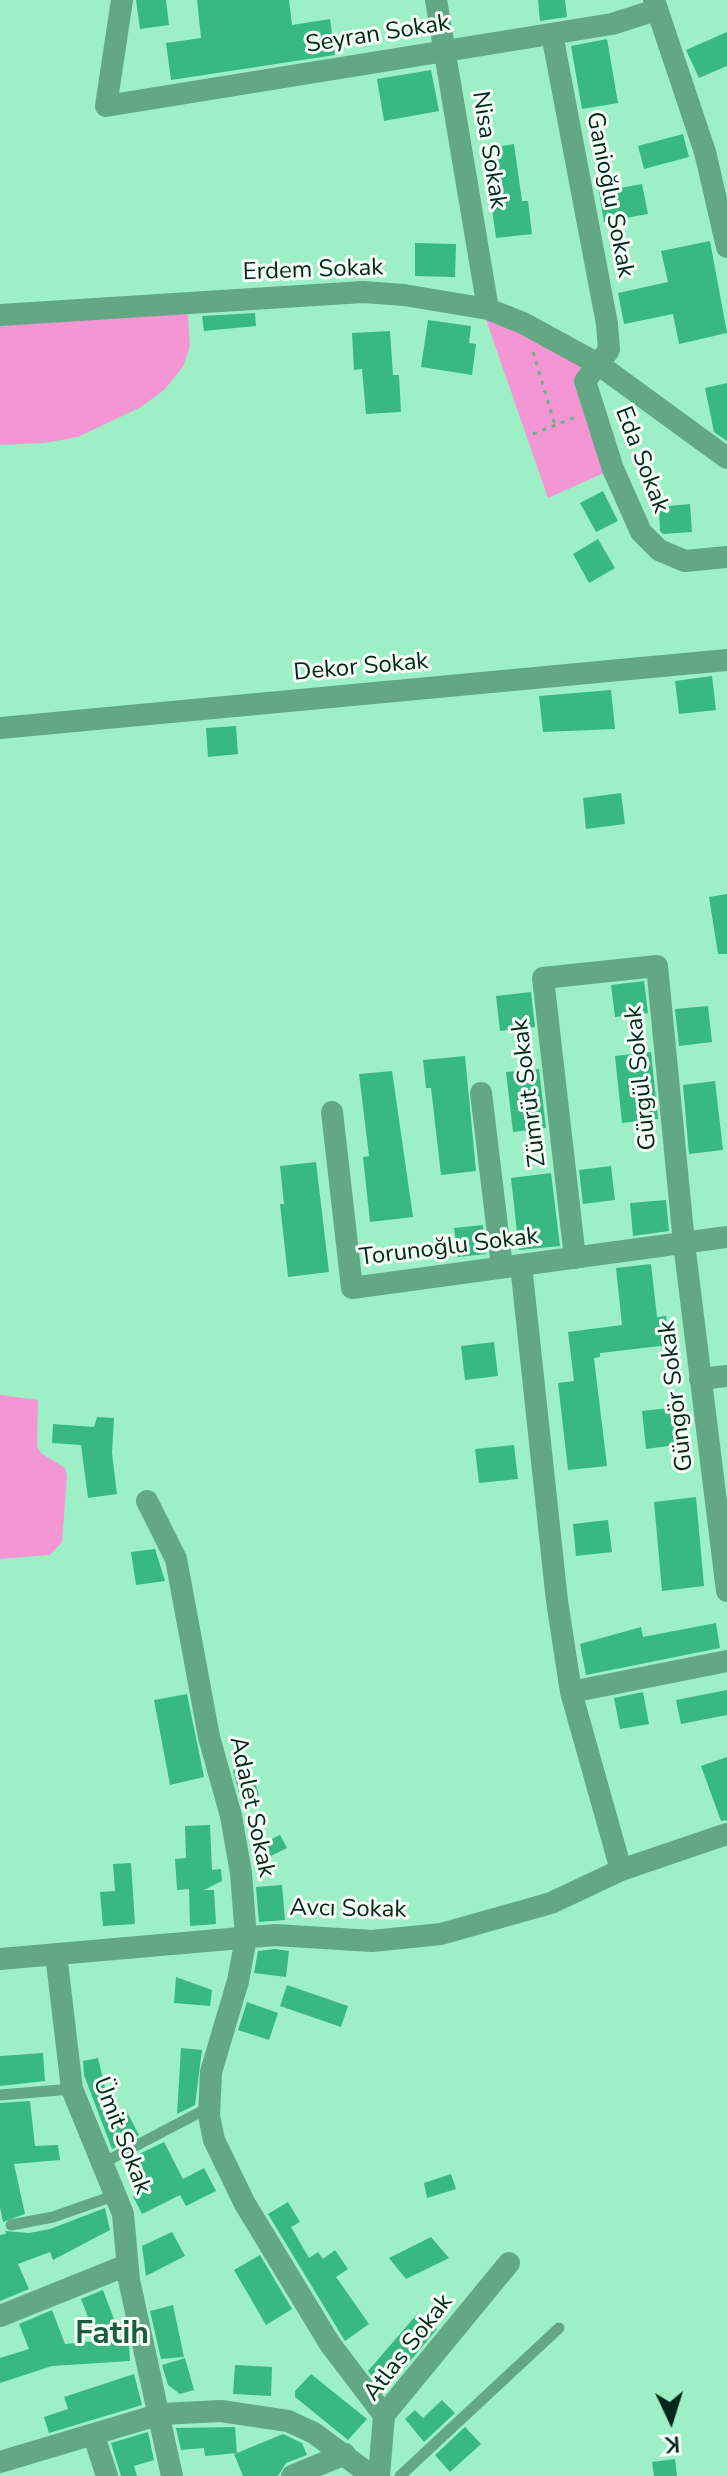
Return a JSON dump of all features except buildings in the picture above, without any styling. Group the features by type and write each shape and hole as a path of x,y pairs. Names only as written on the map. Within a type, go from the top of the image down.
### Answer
{"street":[{"name":"Seyran Sokak","path":"122,0 106,106 612,24 655,5"},
{"name":"Nisa Sokak","path":"436,0 488,309"},
{"path":"655,5 705,152 727,247"},
{"name":"Ganioğlu Sokak","path":"552,34 607,324 609,350 598,364"},
{"name":"Erdem Sokak","path":"0,315 363,292 404,295 488,309 528,325 598,364 727,458"},
{"name":"Eda Sokak","path":"598,364 585,381 632,515 649,542 670,558 685,561 727,557"},
{"name":"Dekor Sokak","path":"0,728 727,660"},
{"name":"Gürgül Sokak","path":"599,972 657,966 684,1243"},
{"name":"Zümrüt Sokak","path":"575,1258 543,978 599,972"},
{"path":"481,1093 511,1266 571,1692 621,1870"},
{"name":"Torunoğlu Sokak","path":"332,1112 352,1288 727,1237"},
{"name":"Güngör Sokak","path":"684,1243 727,1591"},
{"path":"700,1379 727,1376"},
{"name":"Adalet Sokak","path":"147,1501 168,1537 186,1595 209,1737 234,1830 246,1938 238,1981 216,2045 209,2108 214,2140 245,2204 330,2344 384,2415"},
{"path":"571,1692 727,1661"},
{"name":"Avcı Sokak","path":"0,1959 246,1938 316,1935 372,1941 441,1934 551,1903 621,1870 727,1834"},
{"name":"Ümit Sokak","path":"56,1954 72,2089 123,2214 127,2265 172,2476"},
{"name":"Atlas Sokak","path":"379,2476 384,2415 509,2263"},
{"path":"0,2316 127,2265"},
{"path":"0,2462 161,2414 192,2410 261,2414 314,2433 372,2476"},
{"path":"94,2436 107,2476"},
{"path":"292,2476 345,2454"}],"lane":[{"path":"0,2095 72,2089"},
{"path":"103,2163 209,2108"},
{"path":"11,2225 53,2217 116,2194"},
{"path":"400,2476 559,2328"}],"path":[{"path":"528,325 555,425"},
{"path":"533,434 594,409"}],"shaded area":[{"path":"187,303 190,346 183,367 164,390 141,407 78,437 44,443 0,445 0,315"},
{"path":"482,308 598,364 585,381 613,469 548,498"},
{"path":"0,1395 38,1400 37,1446 41,1453 65,1468 62,1542 50,1555 0,1559"}],"district":[{"name":"Fatih","path":"112,2335"}]}
